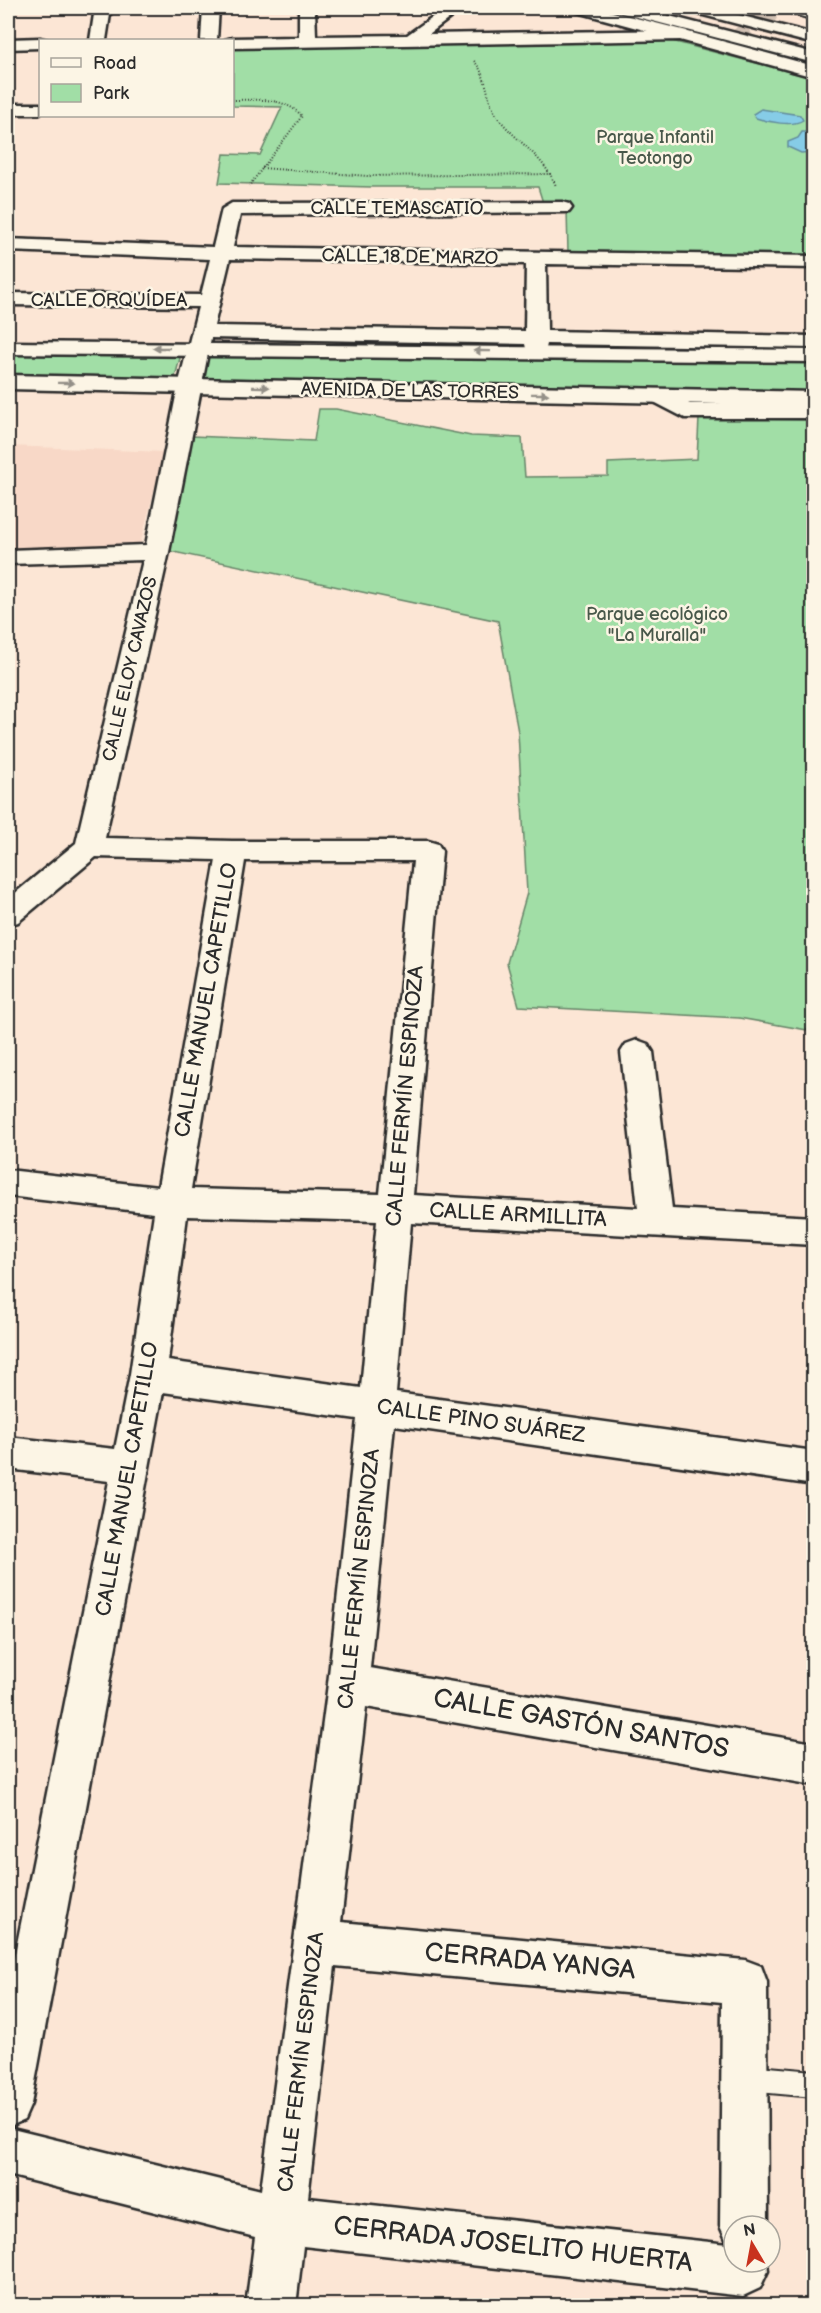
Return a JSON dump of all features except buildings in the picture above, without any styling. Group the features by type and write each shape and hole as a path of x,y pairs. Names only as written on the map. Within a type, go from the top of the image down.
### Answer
{"main road":[{"path":"98,39 103,8"},
{"path":"209,39 211,8"},
{"path":"307,8 308,41"},
{"path":"412,39 455,8"},
{"path":"580,8 730,44 813,72"},
{"path":"620,8 813,58"},
{"path":"694,8 813,39"},
{"path":"759,8 813,23"},
{"path":"234,43 681,34"},
{"path":"8,44 39,43"},
{"path":"8,110 39,109"},
{"name":"CALLE TEMASCATIO","path":"232,209 562,208"},
{"name":"CALLE ELOY CAVAZOS","path":"89,847 157,552 189,386 232,209"},
{"name":"CALLE 18 DE MARZO","path":"8,245 221,253 813,262"},
{"path":"536,259 536,344 813,342"},
{"name":"CALLE ORQUÍDEA","path":"8,299 211,301"},
{"name":"AVENIDA DE LAS TORRES","path":"8,348 200,340 536,344 813,356"},
{"name":"AVENIDA DE LAS TORRES","path":"8,382 813,399"},
{"path":"662,397 685,411 813,411"},
{"path":"8,557 157,552"},
{"path":"8,915 89,847 232,851"},
{"name":"CALLE FERMÍN ESPINOZA","path":"232,851 428,851 377,1407 348,1684 271,2306"},
{"name":"CALLE MANUEL CAPETILLO","path":"8,2104 148,1374 172,1202 232,851"},
{"path":"637,1052 657,1222"},
{"name":"CALLE ARMILLITA","path":"8,1183 172,1202 394,1208 813,1231"},
{"name":"CALLE PINO SUÁREZ","path":"148,1374 813,1468"},
{"path":"8,1453 130,1467"},
{"name":"CALLE GASTÓN SANTOS","path":"348,1684 813,1764"},
{"name":"CERRADA YANGA","path":"316,1942 745,1982 746,2078"},
{"path":"744,2214 746,2078"},
{"name":"CERRADA JOSELITO HUERTA","path":"8,2152 282,2219 722,2251"}],"lane":[{"path":"777,8 813,17"},
{"path":"795,8 813,9"},
{"path":"746,2078 813,2084"}],"path":[{"path":"262,168 368,177 552,174 532,147 499,118 488,98 481,68 450,38"},
{"path":"232,209 302,116 296,106 283,101 234,100"}],"shaded area":[{"path":"8,446 164,452 139,549 8,549"}],"green space":[{"name":"Parque Infantil Teotongo","path":"668,40 813,78 813,256 568,253 567,209 545,209 538,187 372,187 219,183 224,154 260,155 282,107 234,106 234,48"},
{"path":"8,351 173,353 180,358 175,377 168,382 8,379"},
{"path":"212,354 814,362 813,393 199,381 204,358"},
{"name":"Parque ecológico \"La Muralla\"","path":"319,409 336,409 471,436 522,438 525,477 608,476 608,463 697,459 699,418 813,420 813,1031 739,1018 519,1006 507,963 527,893 518,732 498,621 169,551 192,436 314,441"}],"water":[{"path":"761,109 800,115 803,120 787,123 756,118 753,114"},
{"path":"802,132 813,132 812,152 801,153 788,147 788,142 798,138"}],"tunnel":[{"path":"734,42 775,8"}]}
